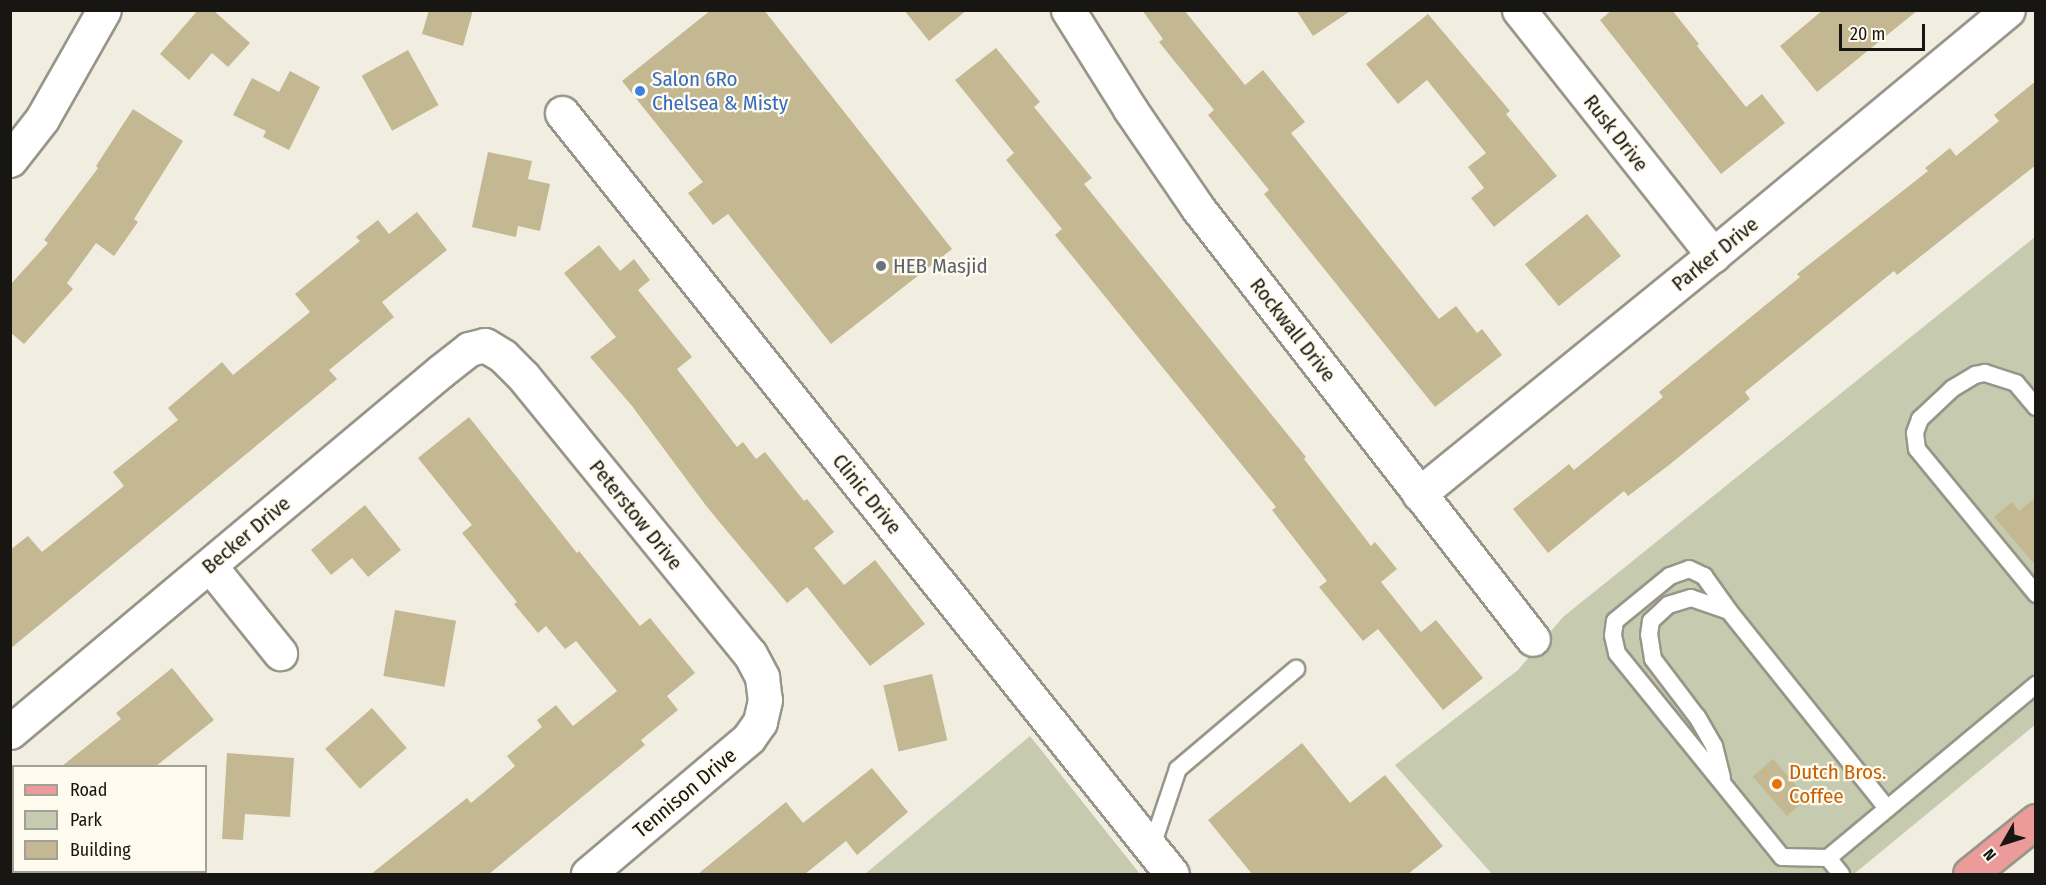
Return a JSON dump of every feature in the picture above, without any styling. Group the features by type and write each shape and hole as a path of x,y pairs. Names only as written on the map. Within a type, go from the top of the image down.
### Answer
{"main road":[{"path":"1970,874 2036,821"}],"street":[{"path":"10,160 42,119 104,10"},
{"name":"Rockwall Drive","path":"1068,10 1130,110 1197,207 1533,639"},
{"name":"Rusk Drive","path":"1520,10 1713,255"},
{"name":"Parker Drive","path":"1419,494 1713,255 2008,10"},
{"name":"Clinic Drive","path":"562,113 1172,874"},
{"name":"Becker Drive","path":"10,732 469,349 485,345"},
{"name":"Peterstow Drive","path":"485,345 503,356 523,376 750,654 762,677 765,700"},
{"path":"210,566 280,653"},
{"name":"Tennison Drive","path":"588,874 749,738 760,722 765,700"}],"lane":[{"path":"2036,407 2016,383 1985,373 1975,375 1952,389 1920,419 1915,433 1917,449 2036,594"},
{"path":"1887,808 1729,611 1704,576 1689,568 1670,576 1615,621 1613,635 1617,653 1782,857 1828,858 2036,685"},
{"path":"1724,785 1714,746 1697,717 1653,659 1649,635 1651,621 1668,604 1691,598 1729,611"},
{"path":"1150,849 1178,769 1296,669"},
{"path":"1828,858 1841,874"}],"green space":[{"path":"2035,237 2035,725 1854,874 1492,874 1395,765 1518,670 1563,617"},
{"path":"1030,736 1140,874 865,874"}],"building":[{"path":"198,10 213,10 250,43 228,67 212,53 189,80 160,54"},
{"path":"429,10 473,10 463,46 422,34"},
{"path":"711,10 764,10 952,249 831,344 728,214 713,225 688,193 703,182 622,81"},
{"path":"904,10 967,10 929,41"},
{"path":"1142,10 1184,10 1245,85 1263,70 1305,122 1291,133 1439,319 1456,306 1477,333 1482,329 1502,355 1435,407 1264,194 1269,190 1208,115 1214,110 1159,42 1163,39"},
{"path":"1296,10 1352,10 1313,36"},
{"path":"1612,10 1672,10 1699,44 1697,46 1746,107 1762,94 1785,123 1721,174 1600,20"},
{"path":"1823,10 1918,10 1817,92 1780,46"},
{"path":"1428,14 1510,111 1506,114 1557,176 1494,227 1471,198 1484,188 1468,167 1486,153 1427,80 1398,104 1366,64"},
{"path":"996,48 1040,102 1034,107 1092,178 1084,184 1306,457 1304,459 1371,546 1375,542 1397,569 1381,582 1421,632 1436,620 1483,678 1443,710 1378,629 1363,641 1319,587 1327,581 1272,510 1276,507 1055,235 1062,229 1006,160 1014,153 955,80"},
{"path":"408,50 439,105 392,131 362,76"},
{"path":"290,71 320,87 289,150 263,137 266,131 233,115 252,78 279,92"},
{"path":"2036,81 2036,165 1897,275 1894,271 1745,392 1750,399 1669,465 1628,496 1624,491 1548,553 1513,509 1569,464 1574,470 1663,397 1659,392 1800,277 1797,274 1928,171 1925,168 1950,148 1956,156 1999,121 1994,115"},
{"path":"133,109 183,141 134,219 138,222 114,256 96,243 67,283 73,289 24,344 10,332 10,285 48,243 44,240 98,168 96,166"},
{"path":"488,152 532,161 528,179 550,184 540,231 518,226 516,237 472,227"},
{"path":"417,212 447,250 382,302 394,317 329,370 337,379 10,649 10,550 28,536 42,552 124,486 113,472 178,420 168,408 222,362 233,375 310,312 295,294 360,241 356,237 378,220 389,234"},
{"path":"1587,214 1621,256 1559,306 1525,264"},
{"path":"599,245 620,271 634,259 650,280 638,290 692,357 677,369 737,447 743,442 756,459 765,452 804,501 807,499 834,532 814,548 844,585 875,560 925,624 870,666 807,587 787,603 707,507 632,406 590,357 616,337 564,273"},
{"path":"469,417 577,553 579,551 640,626 650,618 695,673 667,696 678,710 641,740 645,745 489,874 371,874 467,798 471,803 515,766 507,756 542,727 537,720 556,705 573,726 617,691 576,641 565,649 546,626 538,633 514,604 517,602 462,533 472,525 418,458"},
{"path":"2036,497 2036,566 1994,517 2012,502 2019,511"},
{"path":"365,505 401,550 368,577 352,558 331,575 311,550"},
{"path":"395,610 456,621 444,687 383,676"},
{"path":"172,668 214,720 157,765 63,765 121,719 116,713"},
{"path":"932,674 947,740 899,752 883,685"},
{"path":"372,708 407,748 360,789 325,749"},
{"path":"1302,743 1350,803 1385,775 1443,846 1408,874 1252,874 1208,820"},
{"path":"227,753 294,758 290,817 245,814 243,840 222,839"},
{"name":"Dutch Bros. Coffee","path":"1773,759 1807,798 1787,816 1753,777"},
{"path":"872,768 908,812 857,855 846,841 805,874 698,874 786,802 803,823"}],"place":[{"name":"Salon 6Ro Chelsea & Misty","path":"640,91"},
{"name":"HEB Masjid","path":"881,266"},
{"name":"Dutch Bros. Coffee","path":"1777,784"}]}
